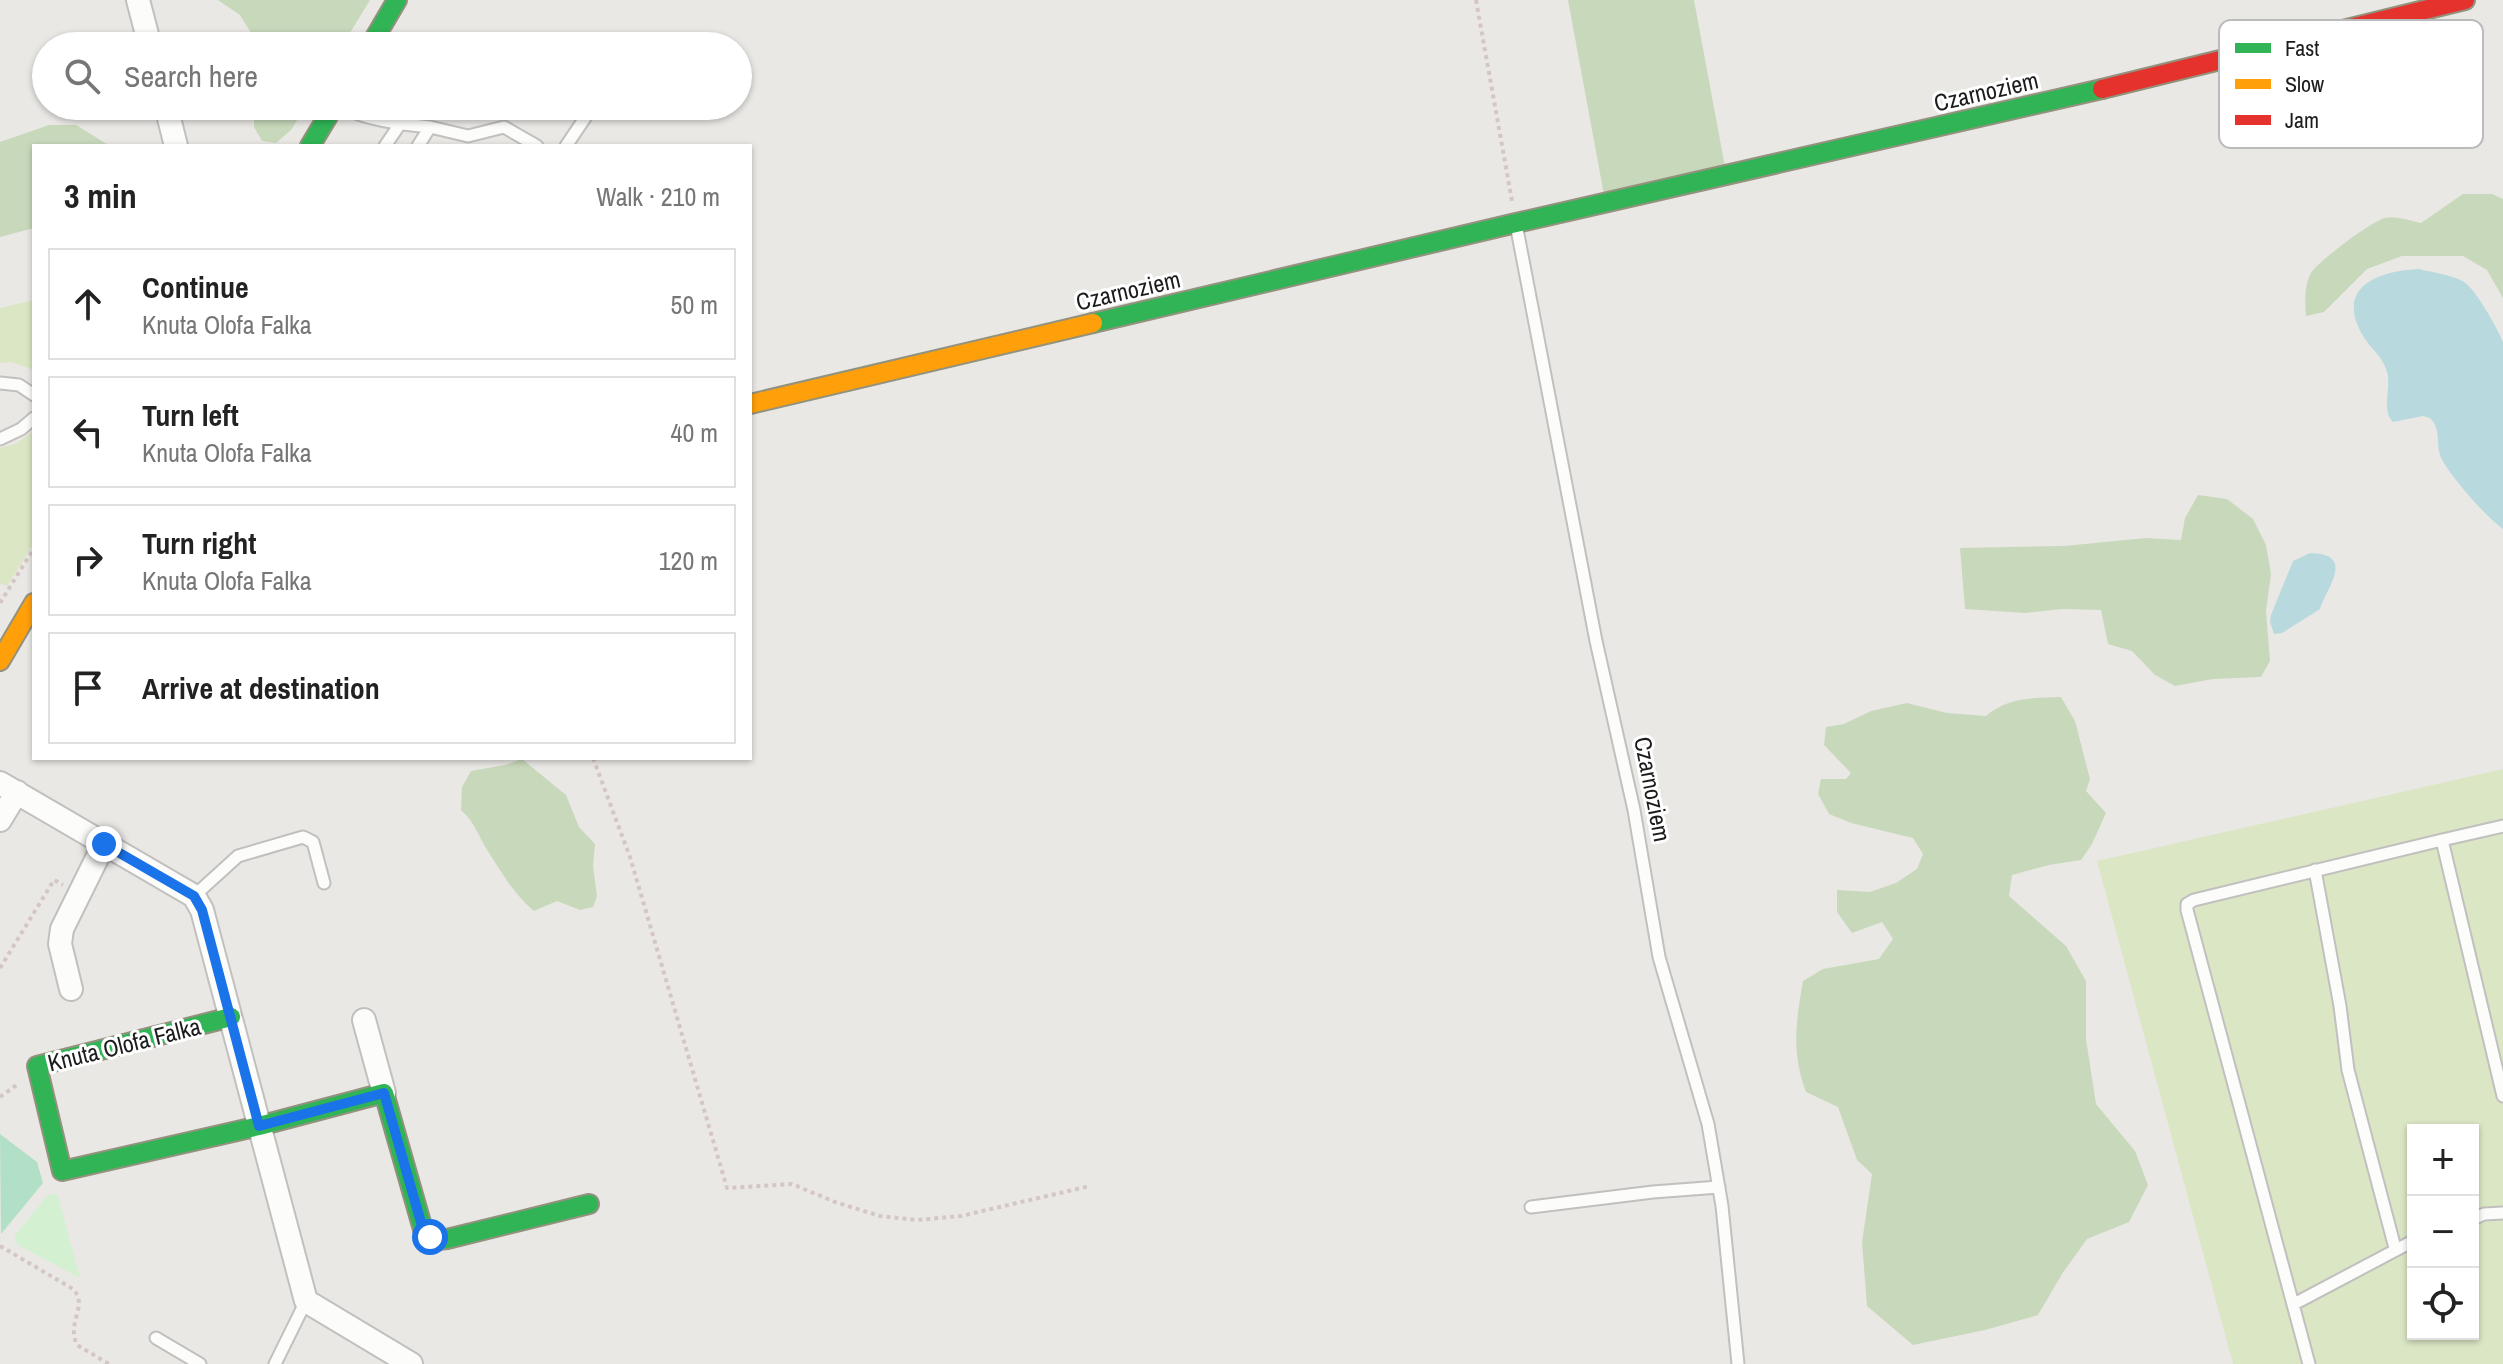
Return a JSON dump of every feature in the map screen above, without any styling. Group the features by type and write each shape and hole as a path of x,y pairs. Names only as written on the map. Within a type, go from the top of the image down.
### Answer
{"street":[{"path":"138,0 146,32"},
{"path":"378,32 397,0"},
{"name":"Czarnoziem","path":"2385,20 2465,0"},
{"name":"Czarnoziem","path":"752,404 2219,61"},
{"path":"170,120 176,144"},
{"path":"311,144 328,120"},
{"path":"0,661 32,606"},
{"path":"0,820 8,788 194,896"},
{"path":"71,989 60,944 62,929 104,844"},
{"name":"Knuta Olofa Falka","path":"194,896 202,910 306,1301"},
{"name":"Knuta Olofa Falka","path":"231,1017 37,1066 62,1171 259,1126 384,1093"},
{"path":"364,1020 424,1233 447,1239 589,1204"},
{"path":"306,1301 411,1364"}],"lane":[{"path":"380,120 468,136 504,127 534,144"},
{"path":"567,144 584,120"},
{"path":"386,144 400,124"},
{"path":"419,144 430,127"},
{"name":"Czarnoziem","path":"1516,223 1596,641 1634,810 1659,957 1708,1124 1719,1187 1738,1364"},
{"path":"0,383 19,385 32,394"},
{"path":"0,439 32,420"},
{"path":"2309,1364 2187,904 2503,826"},
{"path":"194,896 238,856 303,837 313,842 324,883"},
{"path":"2442,840 2503,1096"},
{"path":"2315,870 2340,1006 2348,1070 2395,1248"},
{"path":"1531,1207 1719,1187"},
{"path":"2479,1216 2503,1213"},
{"path":"2294,1304 2407,1243"},
{"path":"275,1364 306,1301"},
{"path":"156,1338 200,1364"}],"path":[{"path":"1476,0 1516,223"},
{"path":"0,603 32,551"},
{"path":"594,760 630,857 727,1188 792,1184 880,1216 917,1220 961,1216 1090,1186"},
{"path":"0,968 54,880 80,894"},
{"path":"0,1246 73,1289 79,1302 73,1337 77,1345 109,1364"}],"green space":[{"path":"218,0 370,0 351,32 250,32 240,15"},
{"path":"1568,0 1694,0 1725,167 1604,195"},
{"path":"254,120 297,120 276,143 262,141 254,127"},
{"path":"49,125 76,125 107,144 32,144 32,229 0,237 0,142"},
{"path":"2463,194 2492,194 2503,199 2503,298 2487,270 2463,256 2402,256 2367,269 2324,312 2306,316 2306,294 2311,273 2357,234 2385,218 2421,223"},
{"path":"32,300 32,369 11,362 0,363 0,308"},
{"path":"32,432 32,546 7,586 0,583 0,448 15,444"},
{"path":"2198,495 2227,499 2253,519 2266,545 2271,574 2266,611 2270,661 2261,677 2213,679 2175,686 2155,675 2132,651 2108,644 2101,610 2062,609 2025,613 1965,609 1960,548 2064,546 2146,538 2181,540 2185,518"},
{"path":"2061,697 2075,721 2090,779 2086,791 2106,813 2081,860 2012,875 2009,896 2066,946 2086,981 2086,1039 2096,1104 2135,1151 2148,1185 2129,1222 2087,1239 2038,1315 1913,1345 1867,1306 1862,1242 1872,1174 1857,1160 1838,1107 1806,1092 1798,1063 1796,1036 1803,981 1823,969 1879,959 1893,939 1882,922 1852,933 1837,912 1837,890 1870,892 1896,883 1917,869 1923,854 1913,838 1851,823 1829,814 1818,794 1821,779 1846,779 1851,773 1824,745 1826,727 1844,724 1871,711 1907,703 1947,713 1986,716 2012,702"},
{"path":"523,760 566,795 579,827 595,844 593,866 597,896 593,907 580,910 557,901 534,911 508,882 461,810 462,787 471,771"},
{"path":"2503,769 2503,1364 2233,1364 2097,861"},
{"path":"0,1134 37,1162 43,1183 1,1234"},
{"path":"57,1193 80,1278 18,1245 14,1237 47,1196"}],"water":[{"path":"2419,269 2453,277 2469,286 2486,309 2503,342 2503,529 2468,495 2444,463 2436,426 2430,418 2423,416 2393,422 2389,417 2386,369 2356,322 2356,295 2364,286 2388,274"},
{"path":"2310,553 2332,559 2335,566 2335,574 2320,609 2282,633 2274,634 2271,615 2293,561"}],"traffic: fast":[{"path":"378,32 397,0"},
{"path":"1093,323 2102,89"},
{"path":"311,144 326,120"},
{"path":"231,1017 37,1066 62,1171 259,1126 384,1093 424,1233 438,1240 447,1239 589,1204"}],"traffic: slow":[{"path":"752,404 1093,323"},
{"path":"0,661 32,606"}],"traffic: jam":[{"path":"2383,20 2465,0"},
{"path":"2102,89 2219,60"}],"route":[{"path":"104,844 194,896 202,910 259,1126 384,1093 424,1233 430,1237"}]}
